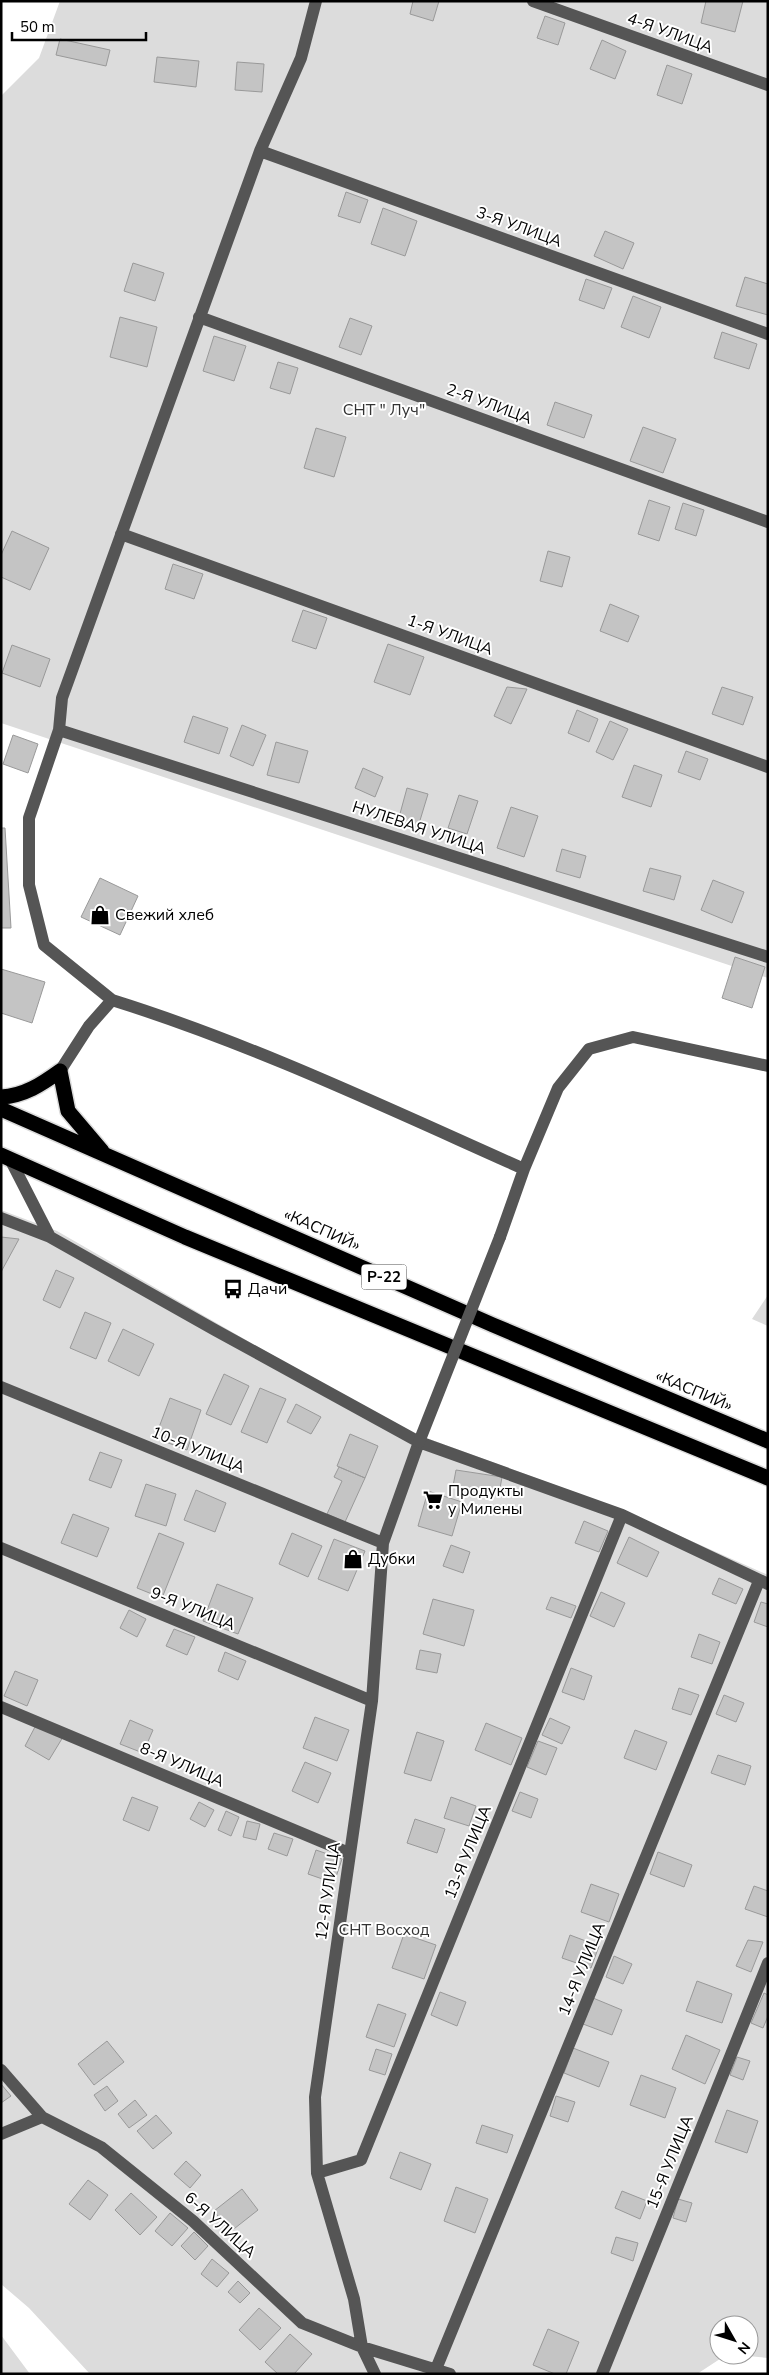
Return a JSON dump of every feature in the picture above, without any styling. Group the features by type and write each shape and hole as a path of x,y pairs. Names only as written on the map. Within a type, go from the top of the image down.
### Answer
{"highway":[{"path":"1,1097 12,1097 41,1085 60,1071 68,1111 105,1154"},
{"name":"«КАСПИЙ»","path":"1,1110 493,1325 768,1441"},
{"name":"Р-22","path":"6,1157 185,1237 768,1478"}],"street":[{"path":"316,1 300,58 260,151 62,698 59,730 29,818 29,885 44,945 112,1000 175,1020 267,1057 524,1169"},
{"name":"4-Я УЛИЦА","path":"533,1 768,85"},
{"name":"3-Я УЛИЦА","path":"260,151 768,334"},
{"name":"2-Я УЛИЦА","path":"199,318 768,522"},
{"name":"1-Я УЛИЦА","path":"121,534 768,767"},
{"name":"НУЛЕВАЯ УЛИЦА","path":"59,730 768,957"},
{"path":"60,1071 89,1026 112,1000"},
{"name":"12-Я УЛИЦА","path":"374,2374 362,2347 354,2299 317,2173 315,2097 372,1701 383,1543 419,1442 500,1237 524,1169 558,1088 589,1049 633,1037 768,1066"},
{"path":"6,1157 50,1237"},
{"path":"1,1218 50,1237 419,1442 622,1515 764,1583"},
{"name":"10-Я УЛИЦА","path":"1,1386 383,1543"},
{"name":"13-Я УЛИЦА","path":"317,2173 360,2160 622,1515"},
{"name":"9-Я УЛИЦА","path":"1,1548 372,1701"},
{"name":"14-Я УЛИЦА","path":"436,2369 764,1583"},
{"name":"8-Я УЛИЦА","path":"1,1707 349,1853"},
{"name":"15-Я УЛИЦА","path":"602,2374 768,1963"},
{"name":"6-Я УЛИЦА","path":"1,2070 42,2116 101,2147 193,2221 302,2323 362,2347 436,2369"},
{"path":"1,2134 42,2116"},
{"path":"436,2369 450,2374"}],"green space":[{"name":"СНТ \" Луч\"","path":"60,1 768,1 768,978 1,723 1,96 39,58"},
{"name":"СНТ Восход","path":"1,1210 57,1231 399,1428 615,1507 768,1575 768,2358 759,2357 759,2315 709,2315 709,2365 711,2365 697,2374 90,2374 29,2308 1,2284"},
{"path":"768,1295 768,1326 752,1319"},
{"path":"1,2335 30,2374 1,2374"}],"building":[{"path":"413,1 439,1 433,21 410,14"},
{"path":"706,1 743,1 735,32 701,23"},
{"path":"545,16 565,23 558,45 537,38"},
{"path":"60,39 110,50 106,66 56,55"},
{"path":"602,40 626,51 615,79 590,69"},
{"path":"157,57 199,61 196,87 154,82"},
{"path":"237,62 264,64 262,92 235,90"},
{"path":"667,65 692,74 682,104 657,95"},
{"path":"346,192 368,200 360,223 338,216"},
{"path":"383,208 417,221 405,256 371,244"},
{"path":"605,231 634,243 623,269 594,256"},
{"path":"133,263 164,273 155,301 124,291"},
{"path":"745,277 768,284 768,315 736,306"},
{"path":"586,279 612,288 604,309 579,300"},
{"path":"633,296 661,307 649,338 621,327"},
{"path":"120,317 157,327 147,367 110,357"},
{"path":"350,318 372,326 361,355 339,347"},
{"path":"722,332 757,344 749,369 714,358"},
{"path":"214,336 246,346 234,381 203,371"},
{"path":"278,362 298,368 290,394 270,388"},
{"path":"555,402 592,415 584,438 547,425"},
{"path":"643,427 676,439 663,473 630,461"},
{"path":"316,428 346,437 334,477 304,468"},
{"path":"649,500 670,507 659,541 638,534"},
{"path":"683,503 704,510 696,536 675,529"},
{"path":"12,531 49,548 30,590 1,577 1,555"},
{"path":"548,551 570,557 562,587 540,581"},
{"path":"173,564 203,574 194,599 165,589"},
{"path":"610,604 639,616 628,642 600,631"},
{"path":"303,610 327,618 316,649 292,641"},
{"path":"388,644 424,657 410,695 374,682"},
{"path":"12,645 50,659 40,687 2,673"},
{"path":"507,687 527,689 511,724 494,716"},
{"path":"722,687 753,697 743,725 712,714"},
{"path":"577,710 598,719 589,742 568,733"},
{"path":"193,716 228,728 219,754 184,742"},
{"path":"610,721 628,729 613,760 596,752"},
{"path":"242,725 266,735 253,766 230,756"},
{"path":"13,735 38,744 28,773 3,764"},
{"path":"276,742 308,751 299,783 267,775"},
{"path":"686,751 708,759 700,780 678,772"},
{"path":"634,765 662,775 651,807 622,797"},
{"path":"363,768 383,777 375,797 355,788"},
{"path":"407,788 428,794 418,827 398,821"},
{"path":"459,795 478,801 467,834 448,828"},
{"path":"511,807 538,816 524,857 497,848"},
{"path":"1,828 5,828 11,928 1,928"},
{"path":"562,849 586,856 580,878 556,871"},
{"path":"650,868 681,876 674,900 643,891"},
{"path":"100,878 138,896 120,935 81,917"},
{"path":"713,880 744,892 732,923 701,910"},
{"path":"735,957 765,967 752,1008 722,998"},
{"path":"1,969 45,982 32,1023 1,1013"},
{"path":"1,1237 19,1239 1,1272"},
{"path":"56,1270 74,1278 60,1308 43,1300"},
{"path":"85,1312 111,1323 96,1359 70,1348"},
{"path":"123,1329 154,1344 139,1376 108,1361"},
{"path":"224,1374 249,1386 231,1425 206,1414"},
{"path":"260,1388 286,1399 267,1443 241,1432"},
{"path":"170,1398 201,1410 187,1450 155,1438"},
{"path":"296,1404 321,1417 311,1434 287,1422"},
{"path":"350,1434 378,1446 365,1478 337,1466"},
{"path":"100,1452 122,1460 111,1488 89,1480"},
{"path":"339,1467 365,1478 345,1522 327,1514 342,1481 334,1477"},
{"path":"456,1470 502,1477 499,1494 453,1486"},
{"path":"146,1484 176,1494 166,1526 135,1516"},
{"path":"196,1490 226,1503 215,1532 184,1520"},
{"path":"428,1491 462,1502 452,1536 418,1526"},
{"path":"73,1514 109,1528 97,1557 61,1543"},
{"path":"584,1521 608,1531 599,1552 575,1543"},
{"path":"159,1533 184,1543 162,1598 137,1588"},
{"path":"292,1533 322,1546 308,1577 279,1564"},
{"path":"629,1537 659,1552 647,1577 617,1563"},
{"path":"334,1539 365,1551 348,1591 318,1579"},
{"path":"451,1545 470,1552 463,1573 443,1566"},
{"path":"719,1578 743,1589 736,1604 712,1594"},
{"path":"217,1584 253,1598 238,1634 203,1621"},
{"path":"601,1592 625,1603 614,1627 590,1616"},
{"path":"551,1597 576,1606 571,1618 546,1609"},
{"path":"433,1599 474,1610 464,1646 423,1634"},
{"path":"761,1602 768,1604 768,1627 754,1622"},
{"path":"129,1610 146,1619 137,1637 120,1628"},
{"path":"174,1629 195,1637 187,1655 166,1646"},
{"path":"699,1634 720,1642 712,1664 691,1657"},
{"path":"420,1650 441,1654 437,1673 416,1669"},
{"path":"225,1652 246,1661 238,1680 218,1671"},
{"path":"571,1668 592,1676 584,1700 562,1692"},
{"path":"15,1671 38,1680 27,1706 4,1696"},
{"path":"679,1688 699,1695 691,1715 672,1709"},
{"path":"724,1695 744,1703 736,1722 716,1714"},
{"path":"315,1717 349,1730 337,1761 303,1748"},
{"path":"550,1718 570,1727 562,1744 542,1735"},
{"path":"130,1720 153,1730 143,1753 120,1744"},
{"path":"486,1723 522,1738 511,1765 475,1750"},
{"path":"36,1725 63,1737 49,1760 25,1746"},
{"path":"635,1730 667,1742 656,1770 624,1758"},
{"path":"417,1732 444,1741 431,1781 404,1773"},
{"path":"538,1741 557,1748 546,1775 527,1767"},
{"path":"718,1755 751,1766 745,1785 711,1773"},
{"path":"305,1762 331,1773 318,1803 292,1791"},
{"path":"520,1792 538,1799 531,1818 512,1811"},
{"path":"132,1797 158,1807 149,1831 123,1820"},
{"path":"451,1797 476,1806 469,1826 444,1818"},
{"path":"199,1802 214,1810 205,1827 190,1819"},
{"path":"226,1811 239,1817 231,1836 218,1830"},
{"path":"415,1819 445,1829 437,1853 407,1843"},
{"path":"247,1821 260,1824 256,1840 243,1837"},
{"path":"274,1833 293,1839 287,1856 268,1849"},
{"path":"316,1850 342,1859 334,1883 308,1874"},
{"path":"658,1852 692,1865 684,1887 650,1874"},
{"path":"591,1884 619,1894 609,1922 581,1912"},
{"path":"754,1886 768,1891 768,1917 745,1909"},
{"path":"404,1934 436,1945 424,1979 392,1968"},
{"path":"570,1935 599,1946 591,1968 562,1958"},
{"path":"748,1940 763,1942 751,1972 736,1966"},
{"path":"614,1956 632,1964 623,1984 606,1977"},
{"path":"697,1981 732,1994 722,2023 686,2011"},
{"path":"440,1992 466,2002 457,2026 431,2015"},
{"path":"764,1993 768,1995 768,2016 763,2028 751,2023"},
{"path":"593,1998 622,2010 612,2035 583,2024"},
{"path":"378,2004 406,2014 394,2047 366,2037"},
{"path":"686,2035 720,2050 705,2084 672,2069"},
{"path":"107,2041 124,2062 94,2085 78,2064"},
{"path":"573,2048 609,2062 599,2087 564,2073"},
{"path":"376,2049 392,2054 385,2075 369,2070"},
{"path":"737,2057 750,2061 743,2080 730,2075"},
{"path":"641,2075 676,2088 665,2118 630,2105"},
{"path":"1,2084 11,2096 1,2103"},
{"path":"107,2086 118,2101 105,2111 94,2095"},
{"path":"556,2096 575,2102 568,2122 550,2116"},
{"path":"135,2100 147,2115 129,2128 118,2114"},
{"path":"727,2110 758,2121 747,2153 715,2142"},
{"path":"156,2115 172,2133 153,2149 137,2131"},
{"path":"482,2125 513,2135 507,2153 476,2143"},
{"path":"400,2152 431,2164 421,2190 390,2178"},
{"path":"186,2161 201,2175 190,2188 174,2174"},
{"path":"88,2180 108,2195 90,2220 69,2204"},
{"path":"456,2187 488,2199 475,2233 444,2221"},
{"path":"242,2189 258,2210 230,2232 214,2211"},
{"path":"622,2191 647,2201 640,2219 615,2208"},
{"path":"131,2193 157,2217 140,2235 115,2210"},
{"path":"678,2199 692,2203 686,2222 673,2218"},
{"path":"170,2213 188,2228 172,2246 155,2231"},
{"path":"194,2232 208,2246 195,2260 181,2246"},
{"path":"616,2237 638,2243 633,2261 611,2253"},
{"path":"212,2259 229,2273 217,2287 201,2274"},
{"path":"238,2281 250,2293 240,2303 228,2292"},
{"path":"259,2308 281,2328 260,2350 239,2330"},
{"path":"548,2329 579,2342 566,2374 555,2374 533,2365"},
{"path":"290,2334 312,2354 294,2374 278,2374 265,2362"}],"place":[{"name":"Свежий хлеб","path":"100,915"},
{"name":"Дачи","path":"233,1289"},
{"name":"Продукты у Милены","path":"433,1500"},
{"name":"Дубки","path":"353,1559"}]}
